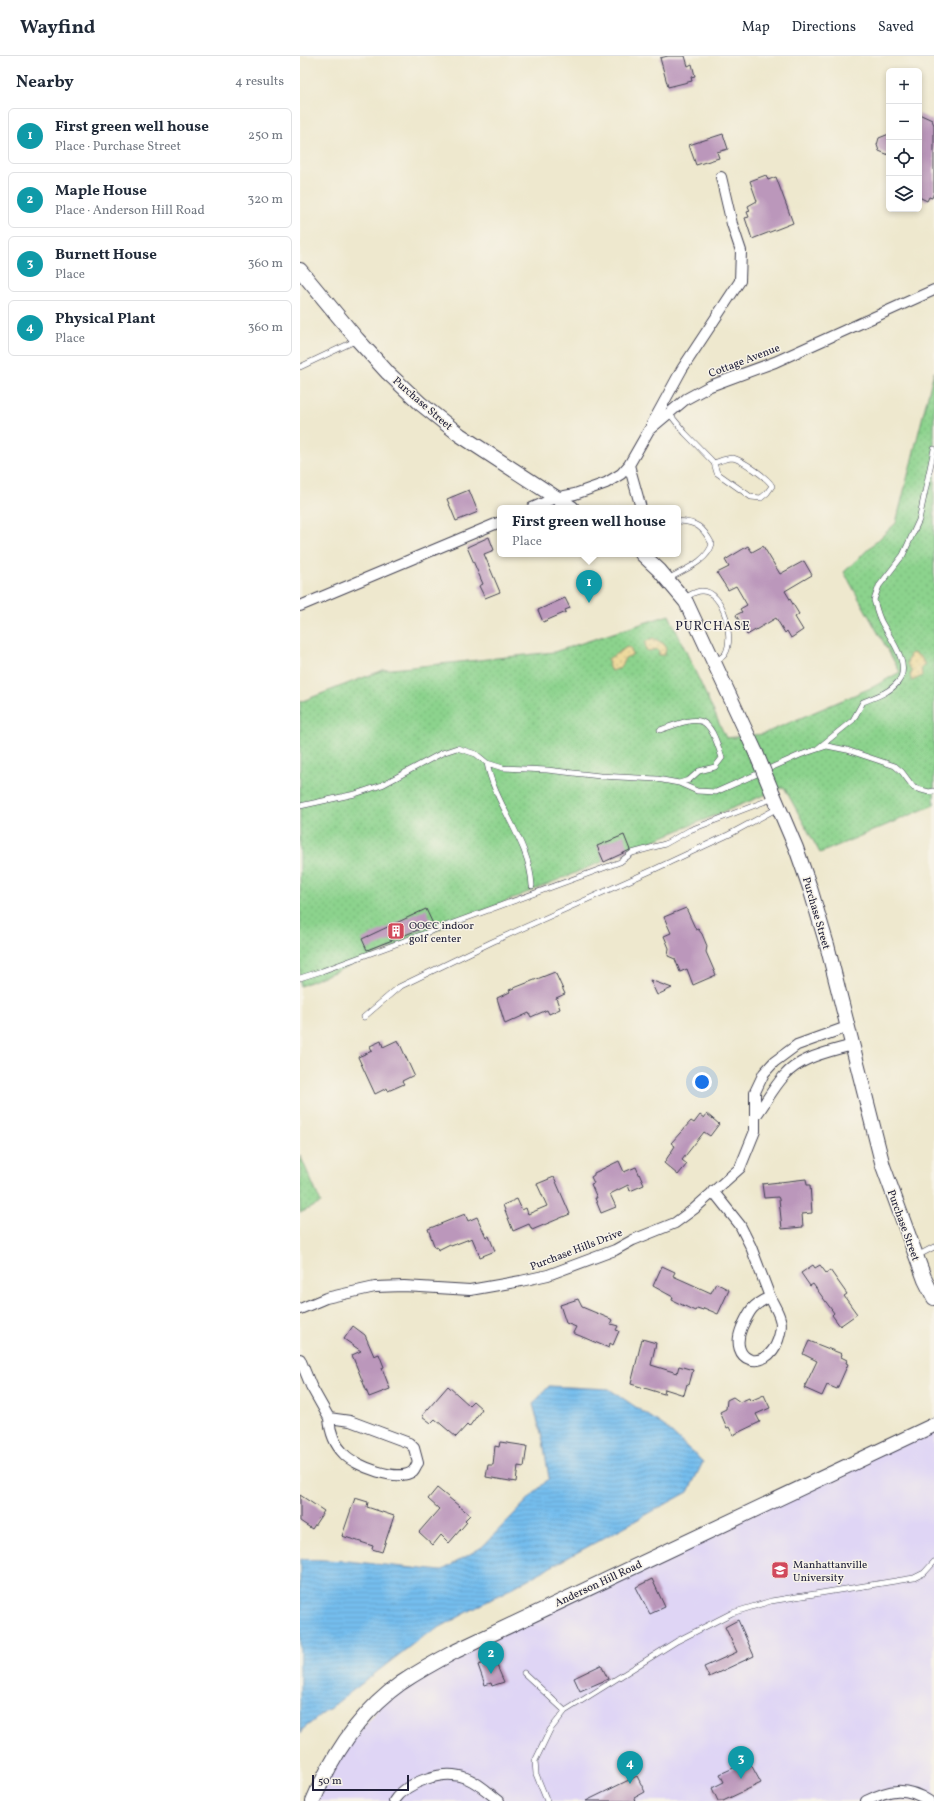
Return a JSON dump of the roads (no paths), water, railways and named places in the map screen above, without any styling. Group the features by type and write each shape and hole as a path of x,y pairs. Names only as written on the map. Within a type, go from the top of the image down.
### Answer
{"main road":[{"name":"Purchase Street","path":"300,270 388,373 421,404 460,435 567,505"},
{"name":"Purchase Street","path":"645,557 684,599 698,626 713,664 756,753 796,848 810,888 883,1166 916,1256 934,1298"},
{"name":"Anderson Hill Road","path":"313,1801 325,1773 339,1750 358,1724 399,1684 421,1669 470,1644 934,1425"}],"street":[{"path":"539,505 555,498 575,494 606,483 621,474 629,465 649,430 666,409 682,369 740,282 741,251 732,224 721,177"},
{"name":"Cottage Avenue","path":"666,409 710,386 775,362 934,290"},
{"path":"629,465 640,505"},
{"path":"300,606 497,523"},
{"path":"655,557 663,575"},
{"name":"Purchase Hills Drive","path":"300,1309 326,1298 375,1287 404,1286 470,1290 548,1275 615,1250 633,1240 675,1223 694,1209 740,1168 755,1131 755,1092 764,1074 774,1062 797,1045 847,1027"},
{"name":"Purchase Hills Drive","path":"755,1117 788,1072 803,1062 852,1045"},
{"path":"774,1062 788,1072"},
{"path":"713,1191 736,1220 751,1247 770,1297 781,1320 775,1348 770,1355 763,1359 747,1359 741,1353 739,1336 747,1316 755,1304 770,1297"},
{"path":"300,1358 312,1386 329,1418 331,1433 345,1456 373,1470 398,1475 412,1471 418,1463 414,1448 409,1443 350,1421 329,1418"},
{"path":"394,1801 406,1788 427,1779 450,1775 465,1778 478,1784 499,1801"},
{"path":"866,1801 878,1795 905,1790 929,1801"}],"lane":[{"path":"300,367 358,339"},
{"path":"666,409 685,433 714,464 717,473 751,497 761,498 768,493 772,486 768,479 734,458 726,459 714,464"},
{"path":"817,750 853,720 863,702 883,694 898,682 903,668 899,656 881,622 874,600 879,586 903,555 919,520 934,449"},
{"path":"663,575 697,563 710,552 712,544 707,534 696,523 681,521"},
{"path":"684,599 692,594 703,591 712,596 723,609 728,626 729,642 725,654 713,664"},
{"path":"660,730 684,721 698,719 710,726 717,743 722,758 715,767 699,771 689,780 679,783"},
{"path":"300,806 356,794 382,785 442,753 457,748 476,754 487,763 503,768 657,779 679,783 697,791 716,792 827,746 847,750 895,766 902,772 914,788 929,792 934,791"},
{"path":"487,763 499,800 528,857 532,886"},
{"path":"300,978 620,862 632,853 665,844 690,830 776,800"},
{"path":"364,1017 399,987 492,942 730,834 776,800"},
{"path":"916,1256 934,1247"},
{"path":"547,1801 536,1774 536,1761 550,1730 565,1711 677,1641 732,1613 771,1601 914,1578 924,1573 934,1562"},
{"path":"524,1673 565,1711"}],"water":[{"path":"549,1386 609,1389 664,1426 703,1462 688,1492 422,1637 303,1729 300,1734 300,1559 347,1561 441,1571 482,1547 549,1478 543,1441 533,1404"}],"place":[{"name":"First green well house","path":"589,603"},
{"name":"OOCC indoor golf center","path":"396,931"},
{"name":"Manhattanville University","path":"780,1570"},
{"name":"Maple House","path":"491,1674"},
{"name":"Burnett House","path":"741,1779"},
{"name":"Physical Plant","path":"630,1784"}],"district":[{"name":"PURCHASE","path":"713,625"}]}
